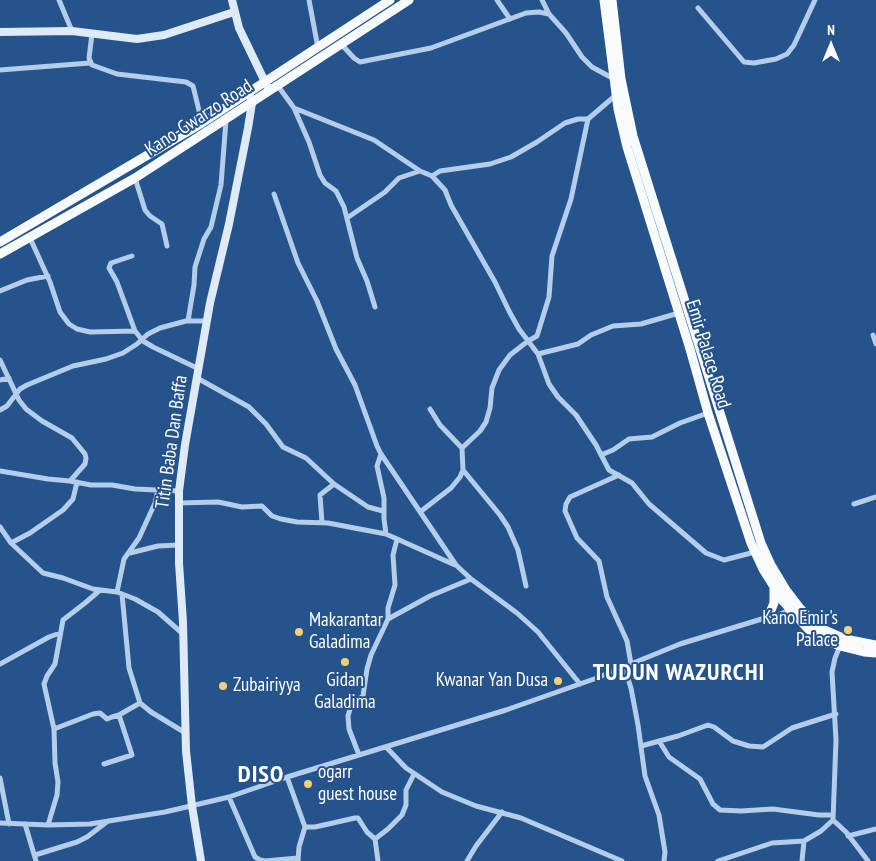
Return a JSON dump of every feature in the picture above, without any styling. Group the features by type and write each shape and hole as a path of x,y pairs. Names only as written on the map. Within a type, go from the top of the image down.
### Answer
{"main road":[{"path":"232,0 239,28 265,82 274,88"},
{"name":"Kano-Gwarzo Road","path":"0,242 202,123 390,0"},
{"name":"Kano-Gwarzo Road","path":"0,254 135,178 409,0"},
{"name":"Emir Palace Road","path":"604,0 618,80 632,136 761,543 787,599"},
{"name":"Emir Palace Road","path":"612,0 618,80 616,95 626,147 679,313 708,413 755,552 774,586 794,607 812,621 828,632 845,639 876,645"},
{"path":"0,32 72,31 137,39 164,35 234,12"},
{"name":"Titin Baba Dan Baffa","path":"201,861 192,806 184,732 183,634 178,503 184,445 207,321 229,224 252,103 249,92"},
{"path":"80,195 87,206"},
{"path":"767,616 774,603 774,586"},
{"name":"Emir Palace Road","path":"794,607 800,621 818,636 840,646 876,653"}],"street":[{"path":"59,0 72,31"},
{"path":"309,0 318,48"},
{"path":"497,0 510,19"},
{"path":"542,0 549,14 592,67 618,80"},
{"path":"698,8 744,62 754,63 776,59 787,54 794,45 816,0"},
{"path":"342,45 360,62 431,48 526,13 539,12 549,14"},
{"path":"90,63 92,34"},
{"path":"0,70 90,63 117,74 186,82 193,86 202,123"},
{"path":"274,88 294,108 309,142 320,175 325,183 336,191 341,200 357,258 375,307"},
{"path":"432,176 440,171 490,164 511,157 566,123 588,118 616,95"},
{"path":"294,108 374,140 432,176 445,190 509,311 538,354 548,384 576,415 602,455 609,470 632,483 649,504 706,553 724,560 733,560 755,552"},
{"path":"462,448 486,422 490,408 492,388 500,370 510,356 537,336 549,297 552,256 571,199 588,118"},
{"path":"188,321 195,267 204,239 211,227 221,184 226,120"},
{"path":"347,218 385,192 399,178 420,170"},
{"path":"135,178 145,210 162,224 167,246"},
{"path":"274,194 298,263 317,301 336,350 355,385 381,454 456,565 471,579 518,613 538,632 580,684"},
{"path":"30,238 48,276 60,312 69,324 77,330 95,333 135,331"},
{"path":"132,256 111,262 109,268 117,282 135,331 153,347 199,369"},
{"path":"0,291 27,280 48,276"},
{"path":"538,354 578,344 591,335 613,326 641,324 679,313"},
{"path":"0,410 7,406 16,394 27,385 63,369 86,362 106,359 130,350 160,328 188,321 207,321"},
{"path":"874,335 876,344"},
{"path":"0,360 19,400 26,409 42,421 72,438 85,454 85,464 70,481"},
{"path":"0,380 9,378"},
{"path":"197,378 248,408 266,424 283,447 306,458 334,484 368,507 383,511"},
{"path":"420,512 451,488 463,470 462,448 440,424 430,409"},
{"path":"602,455 613,450 629,438 652,437 680,423 708,413"},
{"path":"381,454 378,466 384,498 383,511 386,534"},
{"path":"463,470 500,515 508,528 518,550 526,586"},
{"path":"0,471 91,485 179,491"},
{"path":"618,476 570,497 565,510 577,538 599,561 607,597 627,641 631,664"},
{"path":"11,542 42,526 63,510 73,499 77,482"},
{"path":"322,522 320,496 324,490 334,484"},
{"path":"158,490 152,509 130,553 124,559 119,593 129,668 140,703 184,732"},
{"path":"854,504 876,497"},
{"path":"178,503 218,502 242,507 262,506 276,518 297,522 322,522 386,534 456,565"},
{"path":"0,527 11,542 43,573 63,578 86,588 119,593 142,602 158,612 183,634"},
{"path":"359,755 348,725 350,711 351,706 363,696 371,655 388,619 388,608 395,585 392,555 397,539"},
{"path":"130,553 158,546 179,545"},
{"path":"388,619 430,596 471,579"},
{"path":"48,825 58,788 54,730 44,684 46,676 54,664 65,617 85,604 99,591"},
{"path":"767,616 787,599"},
{"path":"0,823 82,824 192,806 229,797 506,710 580,684 680,644 767,616 777,616 794,607"},
{"path":"0,664 60,633"},
{"path":"718,861 772,843 804,841 821,831 833,818 836,714 832,672 840,646"},
{"path":"624,667 631,688 645,776 660,815 665,852 664,861"},
{"path":"54,730 93,714 100,713 106,718 120,715 140,703"},
{"path":"641,746 708,725 733,740 749,746 763,747 792,728 836,714"},
{"path":"104,764 132,755 120,715"},
{"path":"660,741 669,757 700,780 716,807 720,810 773,809 833,818 868,861"},
{"path":"386,747 414,774 442,792 464,802 521,818 622,861"},
{"path":"375,839 402,815 406,805 406,790 414,774"},
{"path":"229,797 255,856 265,861 298,860 300,840 305,827 288,777"},
{"path":"0,778 9,824"},
{"path":"467,861 502,812"},
{"path":"305,827 315,827 356,818 375,839 378,861"},
{"path":"35,855 77,842 87,837 109,820"},
{"path":"25,824 36,861"},
{"path":"848,836 876,829"},
{"path":"802,861 804,841"}],"place":[{"name":"Kano Emir's Palace","path":"848,630"},
{"name":"Makarantar Galadima","path":"299,632"},
{"name":"Gidan Galadima","path":"345,662"},
{"name":"Kwanar Yan Dusa","path":"558,681"},
{"name":"Zubairiyya","path":"223,686"},
{"name":"ogarr guest house","path":"308,784"}],"district":[{"name":"TUDUN WAZURCHI","path":"679,673"},
{"name":"DISO","path":"261,775"}]}
